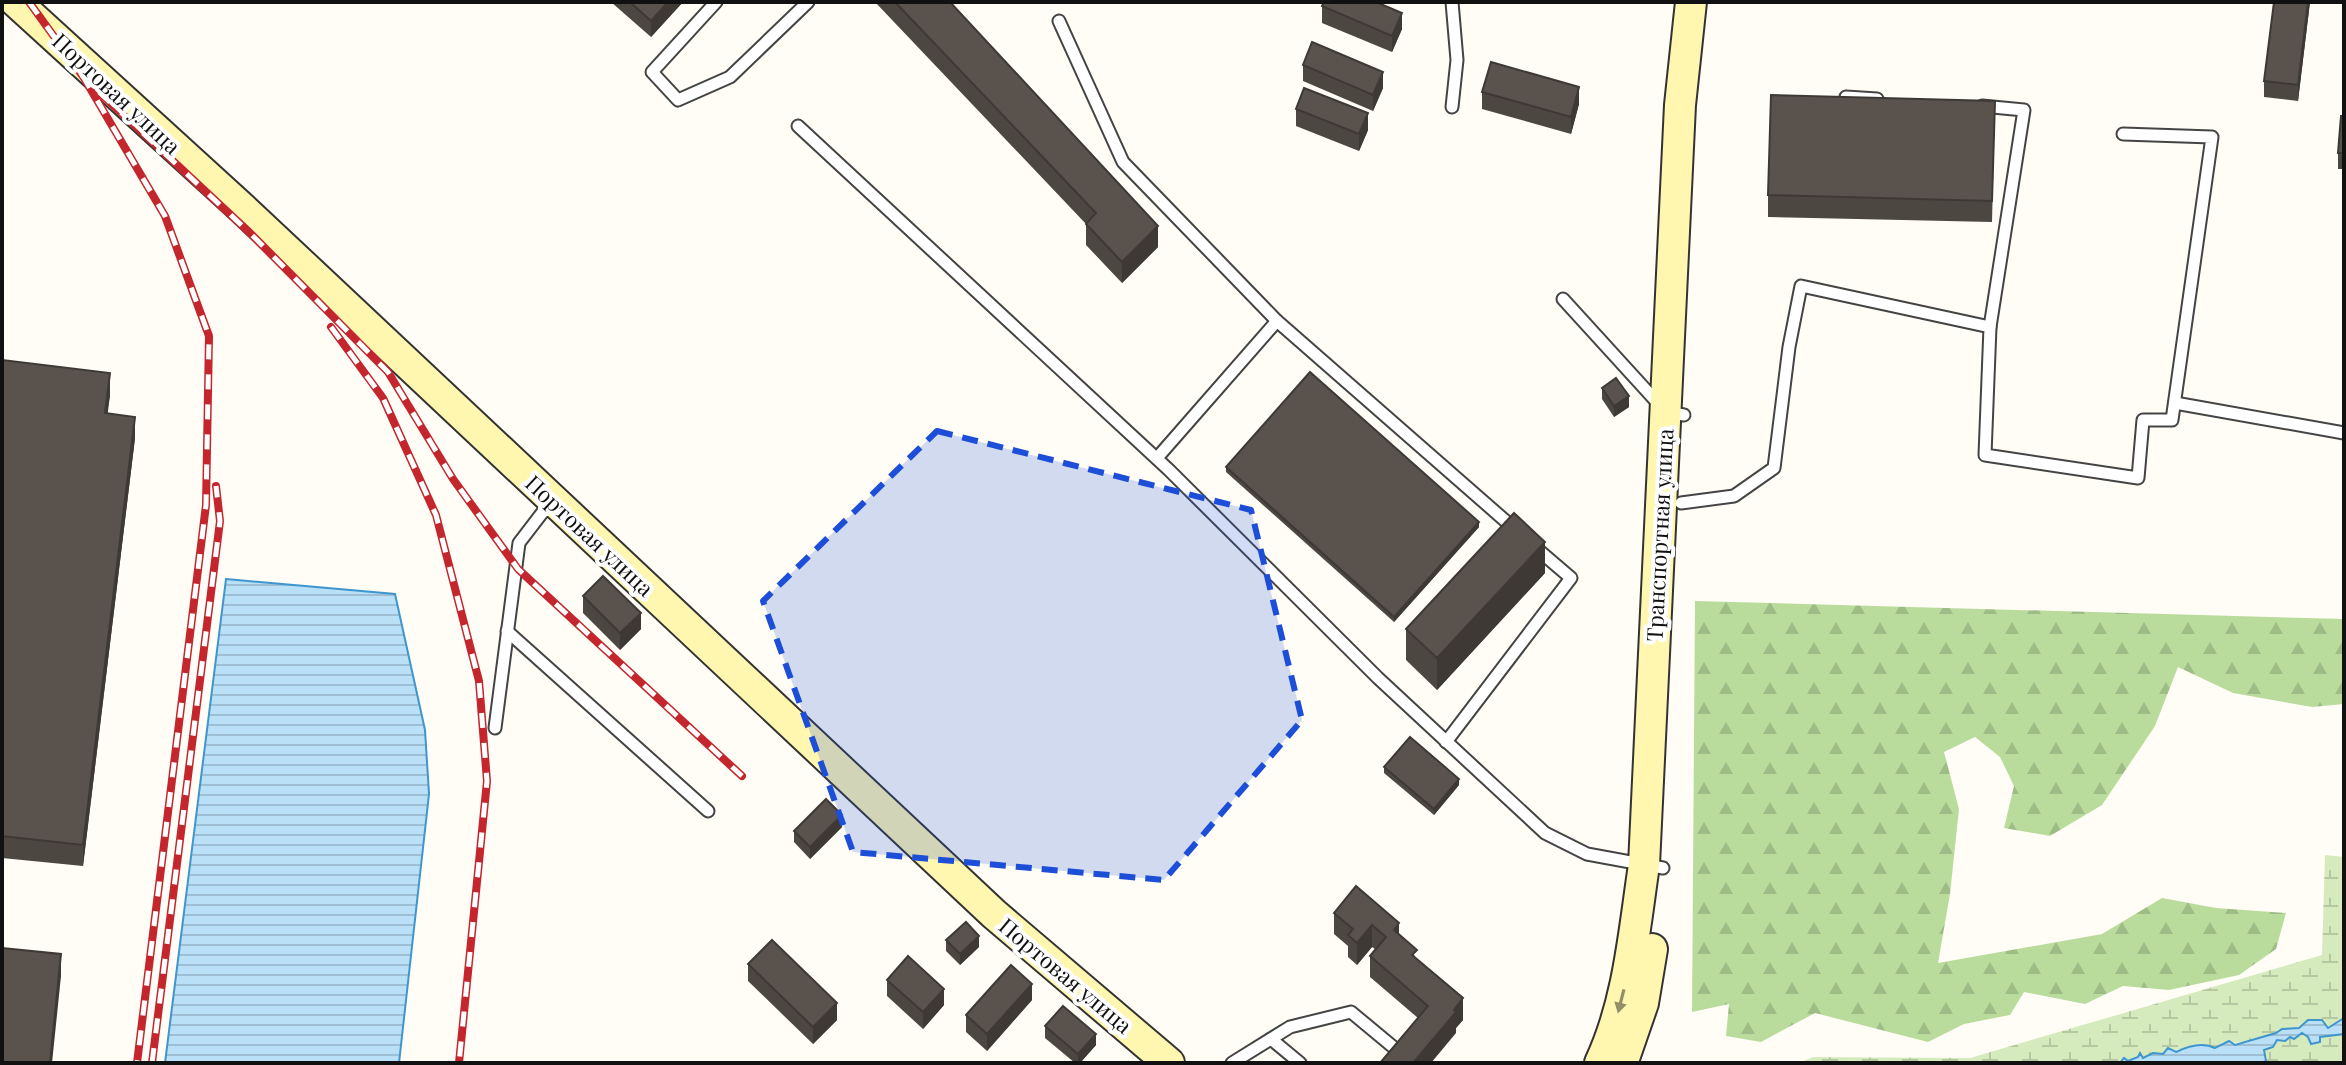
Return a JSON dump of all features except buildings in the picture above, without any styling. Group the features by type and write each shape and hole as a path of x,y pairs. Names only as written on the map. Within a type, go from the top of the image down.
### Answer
{"main road":[{"name":"Портовая улица","path":"16,2 207,176 994,914 1169,1063"},
{"name":"Транспортная улица","path":"1622,1063 1643,1003 1681,503 1675,414 1680,105 1691,2"},
{"name":"Транспортная улица","path":"1600,1063 1611,1041 1653,866 1675,414 1710,2"}],"lane":[{"path":"716,2 652,72 678,100 730,77 808,2"},
{"path":"1452,2 1457,60 1452,107"},
{"path":"1059,21 1123,162 1277,321 1571,578 1446,742"},
{"path":"1846,97 1890,100"},
{"path":"1965,105 2024,110 1990,327 1985,455 2138,478 2143,420 2172,420 2212,137 2123,134"},
{"path":"798,126 1157,458 1378,678 1545,833 1587,854 1653,866"},
{"path":"1681,503 1734,496 1774,468 1789,347 1801,286 1990,327"},
{"path":"1563,299 1675,414"},
{"path":"1157,458 1277,321"},
{"path":"2175,403 2344,433"},
{"path":"495,728 519,543 553,500"},
{"path":"507,631 708,811"},
{"path":"1232,1063 1290,1027 1351,1012 1404,1056"},
{"path":"1271,1039 1300,1063"}],"highlighted area":[{"path":"937,431 1251,510 1302,720 1164,880 853,852 763,601"}],"green space":[{"path":"1695,601 2344,619 2344,704 2312,707 2233,693 2178,667 2155,726 2102,805 2050,836 2004,828 2014,786 2000,757 1975,737 1944,752 1959,809 1950,894 1938,963 2102,934 2162,898 2216,908 2286,913 2276,949 2239,975 2169,990 2123,986 2085,1004 2024,992 2010,1015 1964,1024 1928,1042 1815,1013 1761,1042 1726,1036 1729,1004 1692,1012"},
{"path":"2325,855 2344,857 2344,1018 2328,1028 2282,1029 2253,1040 2223,1042 2215,1048 2190,1047 2143,1059 2124,1059 2120,1063 1799,1063 1813,1057 1970,1058 2322,955"},
{"path":"2302,1033 2319,1037 2344,1034 2344,1063 2261,1063 2265,1061 2264,1050 2277,1040"}],"water":[{"path":"226,579 395,594 425,730 429,794 399,1063 165,1063"},
{"path":"2344,1018 2344,1034 2320,1037 2320,1042 2311,1044 2302,1033 2294,1039 2277,1040 2273,1047 2264,1050 2266,1061 2261,1063 2120,1063 2124,1058 2128,1061 2138,1057 2140,1053 2143,1058 2153,1053 2163,1054 2168,1048 2176,1052 2196,1046 2215,1048 2229,1041 2235,1045 2282,1029 2299,1028 2308,1020 2322,1020 2328,1028"}],"railway":[{"path":"29,2 84,78 165,216 209,336 206,505 137,1063"},
{"path":"99,92 249,232 388,372 453,479 518,569 742,776"},
{"path":"331,327 383,398 436,515 479,681 487,781 459,1063"},
{"path":"152,1063 220,521 216,486"}]}
